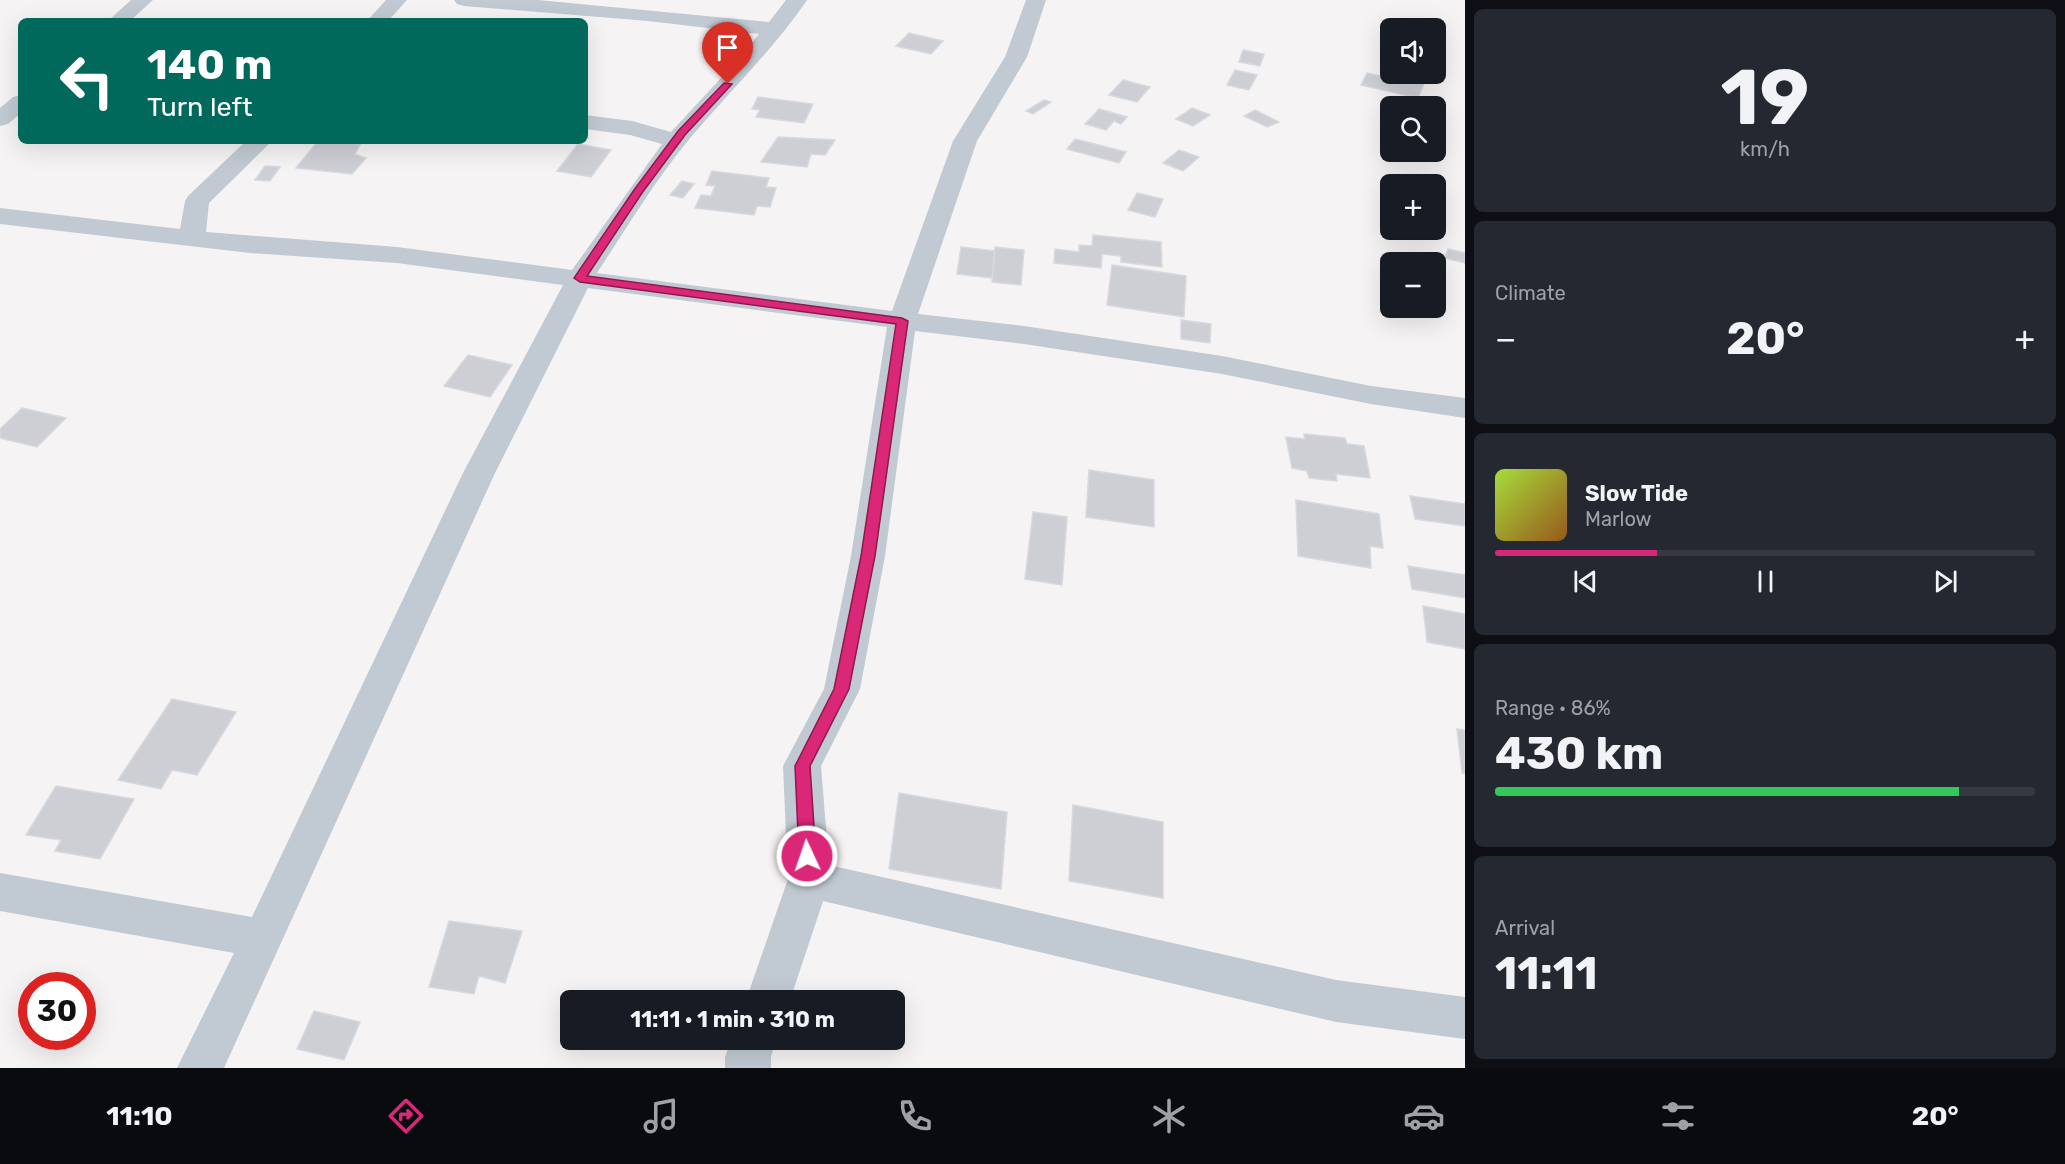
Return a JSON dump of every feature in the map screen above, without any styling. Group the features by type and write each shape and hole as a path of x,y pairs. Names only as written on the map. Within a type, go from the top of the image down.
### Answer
{"street":[{"path":"122,18 143,0"},
{"path":"379,18 397,0"},
{"path":"464,0 648,15 774,29"},
{"path":"200,1068 263,939 479,473 580,278 638,192 676,141 743,68 797,0"},
{"path":"771,990 808,879 802,766 842,689 868,556 902,321 965,141 1016,57 1036,0"},
{"path":"0,119 18,104"},
{"path":"588,122 632,128 676,141"},
{"path":"192,238 197,201 257,144"},
{"path":"0,216 250,245 397,255 1024,335 1211,363 1371,395 1465,408"},
{"path":"808,879 1336,1001 1465,1018"},
{"path":"0,892 263,939"},
{"path":"748,1068 751,1050"}],"building":[{"path":"909,33 943,41 931,54 896,46"},
{"path":"1243,50 1264,54 1260,66 1239,62"},
{"path":"1235,70 1257,75 1249,90 1227,85"},
{"path":"1367,73 1380,76 1380,84 1424,84 1419,96 1361,85"},
{"path":"1123,80 1150,87 1137,102 1109,95"},
{"path":"758,97 813,104 804,123 756,117 760,110 752,109"},
{"path":"1044,100 1051,102 1033,114 1026,111"},
{"path":"1192,108 1210,115 1193,126 1176,119"},
{"path":"1099,109 1127,117 1121,124 1114,121 1106,130 1085,124"},
{"path":"1255,110 1279,122 1267,127 1244,116"},
{"path":"778,137 835,140 825,155 811,154 807,167 761,162"},
{"path":"1075,139 1126,152 1119,163 1067,149"},
{"path":"316,144 360,144 355,154 366,158 352,174 296,168"},
{"path":"578,144 611,150 591,177 557,171"},
{"path":"1179,150 1199,157 1183,171 1163,163"},
{"path":"265,166 280,167 270,181 255,180"},
{"path":"712,171 769,178 766,187 776,188 770,207 757,206 754,215 695,208 701,195 711,196 715,186 706,185"},
{"path":"682,181 694,184 683,198 670,195"},
{"path":"1137,193 1163,199 1155,217 1128,210"},
{"path":"1093,235 1161,242 1162,267 1121,262 1121,256 1102,254 1101,268 1054,263 1055,249 1079,252 1079,245 1092,246"},
{"path":"961,247 995,251 992,278 957,274"},
{"path":"995,247 1024,250 1021,285 992,282"},
{"path":"1448,249 1465,253 1465,263 1446,258"},
{"path":"1112,265 1186,276 1184,317 1107,305"},
{"path":"1181,320 1211,324 1210,343 1181,339"},
{"path":"468,355 512,365 490,397 444,386"},
{"path":"22,408 66,418 37,447 0,438 0,429"},
{"path":"1304,434 1345,438 1347,444 1364,446 1370,478 1336,474 1337,481 1309,478 1307,471 1292,468 1286,437 1305,439"},
{"path":"1089,470 1154,480 1154,527 1086,517"},
{"path":"1410,496 1465,504 1465,526 1415,519"},
{"path":"1296,500 1379,514 1383,548 1370,546 1371,568 1298,556"},
{"path":"1033,512 1067,517 1062,585 1025,579"},
{"path":"1408,566 1465,575 1465,598 1412,589"},
{"path":"1423,606 1465,614 1465,649 1427,642"},
{"path":"172,699 236,712 197,775 172,770 161,789 118,780"},
{"path":"1457,729 1465,730 1465,774 1462,773"},
{"path":"56,786 134,799 100,859 55,851 61,840 26,835"},
{"path":"899,793 1007,812 1001,889 889,869"},
{"path":"1073,805 1163,822 1163,898 1069,881"},
{"path":"449,921 522,931 505,983 479,976 474,994 429,987"},
{"path":"314,1011 360,1022 344,1060 297,1049"}],"route":[{"path":"728,84 682,133 638,192 580,278 902,321 868,556 842,689 802,766 807,856"}]}
